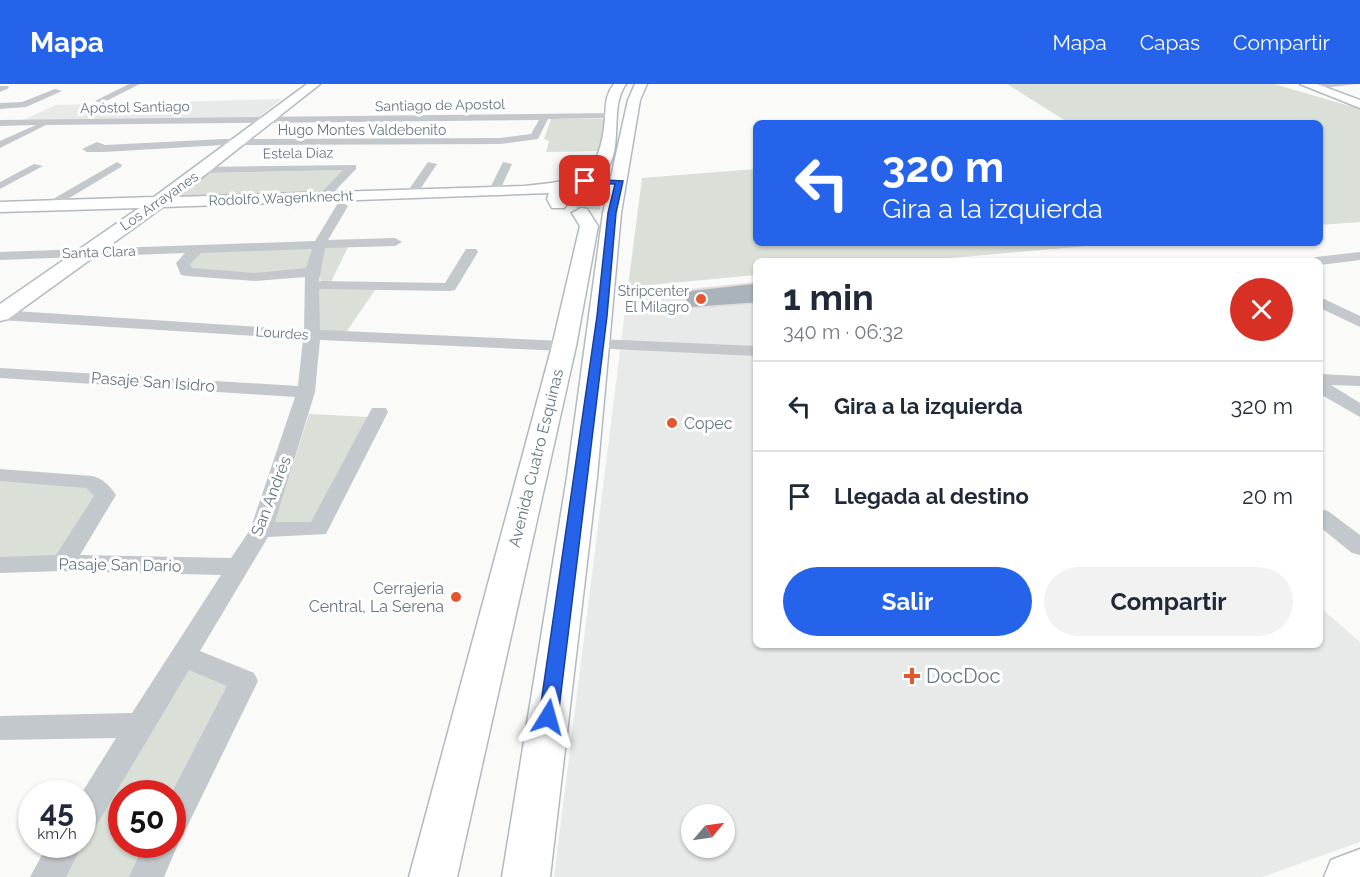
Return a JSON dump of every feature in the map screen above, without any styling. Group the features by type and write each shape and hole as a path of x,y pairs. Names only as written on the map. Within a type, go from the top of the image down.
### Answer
{"main road":[{"name":"Los Arrayanes","path":"0,314 204,170 236,142 315,84"},
{"path":"580,200 604,163 612,94 620,84"},
{"name":"Avenida Cuatro Esquinas","path":"580,200 619,181 634,100 641,84"},
{"path":"1310,85 1360,104"},
{"name":"Rodolfo Wagenknecht","path":"0,216 323,197 494,192 580,200"},
{"name":"Avenida Cuatro Esquinas","path":"526,877 598,344 580,200"},
{"name":"Avenida Cuatro Esquinas","path":"432,877 564,346 589,226 580,200"},
{"name":"Rodolfo Wagenknecht","path":"0,207 342,206 580,200"},
{"path":"1348,877 1360,873"}],"street":[{"path":"99,101 135,84"},
{"path":"1310,85 1354,84"},
{"path":"0,106 23,105 58,91"},
{"name":"Santiago de Apostol","path":"269,119 611,116"},
{"name":"Hugo Montes Valdebenito","path":"104,149 197,142 484,141 538,135 545,117"},
{"name":"Apóstol Santiago","path":"0,123 269,119"},
{"path":"1,145 51,122"},
{"path":"411,195 432,164"},
{"path":"494,192 507,164"},
{"path":"48,206 117,165"},
{"path":"0,186 38,166"},
{"name":"Estela Díaz","path":"204,170 352,167 323,197"},
{"name":"San Andrés","path":"96,797 261,530 306,392 312,335 313,279 320,243 342,206"},
{"name":"Santa Clara","path":"0,256 395,242"},
{"path":"198,248 183,263 186,272 450,287 471,252"},
{"path":"1323,260 1359,257"},
{"path":"1323,304 1360,322"},
{"name":"Lourdes","path":"0,314 312,335 564,346"},
{"path":"598,344 753,351"},
{"name":"Pasaje San Isidro","path":"0,373 306,392"},
{"path":"1323,379 1360,381"},
{"path":"1323,388 1360,411"},
{"path":"261,530 318,530 379,412"},
{"path":"0,475 92,482 105,495 63,563"},
{"path":"1323,518 1360,547"},
{"name":"Pasaje San Dario","path":"0,565 63,563 240,567"},
{"path":"184,656 244,681 186,796"},
{"path":"0,728 142,724"},
{"path":"47,877 59,858"},
{"path":"146,877 155,858"}],"shaded area":[{"path":"1007,84 1274,84 1360,109 1360,222 1323,225 1323,120 1064,120"},
{"path":"282,99 257,118 21,121 56,105"},
{"path":"551,119 606,119 600,151 546,152 549,141 544,139"},
{"path":"753,169 753,246 1086,246 951,258 753,258 753,275 628,287 642,178"},
{"path":"345,171 322,194 172,198 208,173"},
{"path":"594,184 605,184 600,210 577,208 565,199 569,191"},
{"path":"325,245 349,245 331,282 321,282 319,270"},
{"path":"313,246 306,271 257,274 192,270 190,263 201,250"},
{"path":"753,282 753,648 1323,648 1323,610 1360,642 1360,842 1262,877 554,877 627,295"},
{"path":"319,287 377,287 345,334 318,333"},
{"path":"309,414 368,417 311,523 274,523"},
{"path":"0,480 84,486 96,498 58,558 0,559"},
{"path":"186,665 234,685 180,780 119,780"},
{"path":"108,798 108,858 146,858 137,877 62,877 73,858 96,858 96,819"}],"building":[{"name":"Stripcenter El Milagro","path":"753,283 753,303 687,308 685,291"}],"place":[{"name":"Stripcenter El Milagro","path":"701,299"},
{"name":"Copec","path":"672,423"},
{"name":"Cerrajeria Central, La Serena","path":"456,597"},
{"name":"DocDoc","path":"912,676"}],"route":[{"path":"548,717 579,501 612,213 619,181 585,181"}]}
